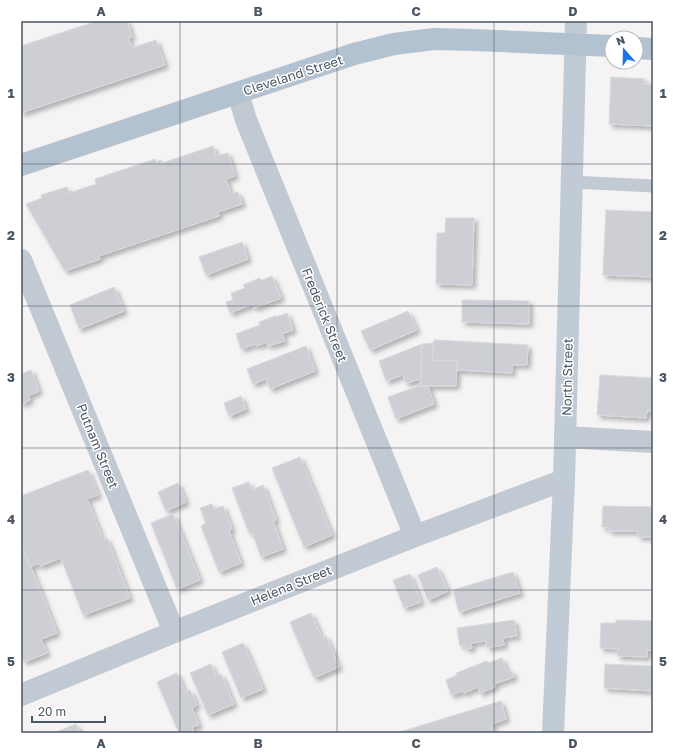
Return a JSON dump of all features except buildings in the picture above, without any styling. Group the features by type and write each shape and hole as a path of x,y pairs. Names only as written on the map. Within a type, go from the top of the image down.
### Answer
{"main road":[{"name":"Cleveland Street","path":"21,165 354,54 394,44 443,39 604,46"}],"street":[{"name":"North Street","path":"553,733 564,480 576,21"},
{"name":"Frederick Street","path":"238,93 249,127 415,536"},
{"name":"Putnam Street","path":"21,260 174,632"},
{"path":"565,437 653,442"},
{"name":"Helena Street","path":"21,695 415,536 564,480"}],"lane":[{"path":"572,182 653,186"}]}
